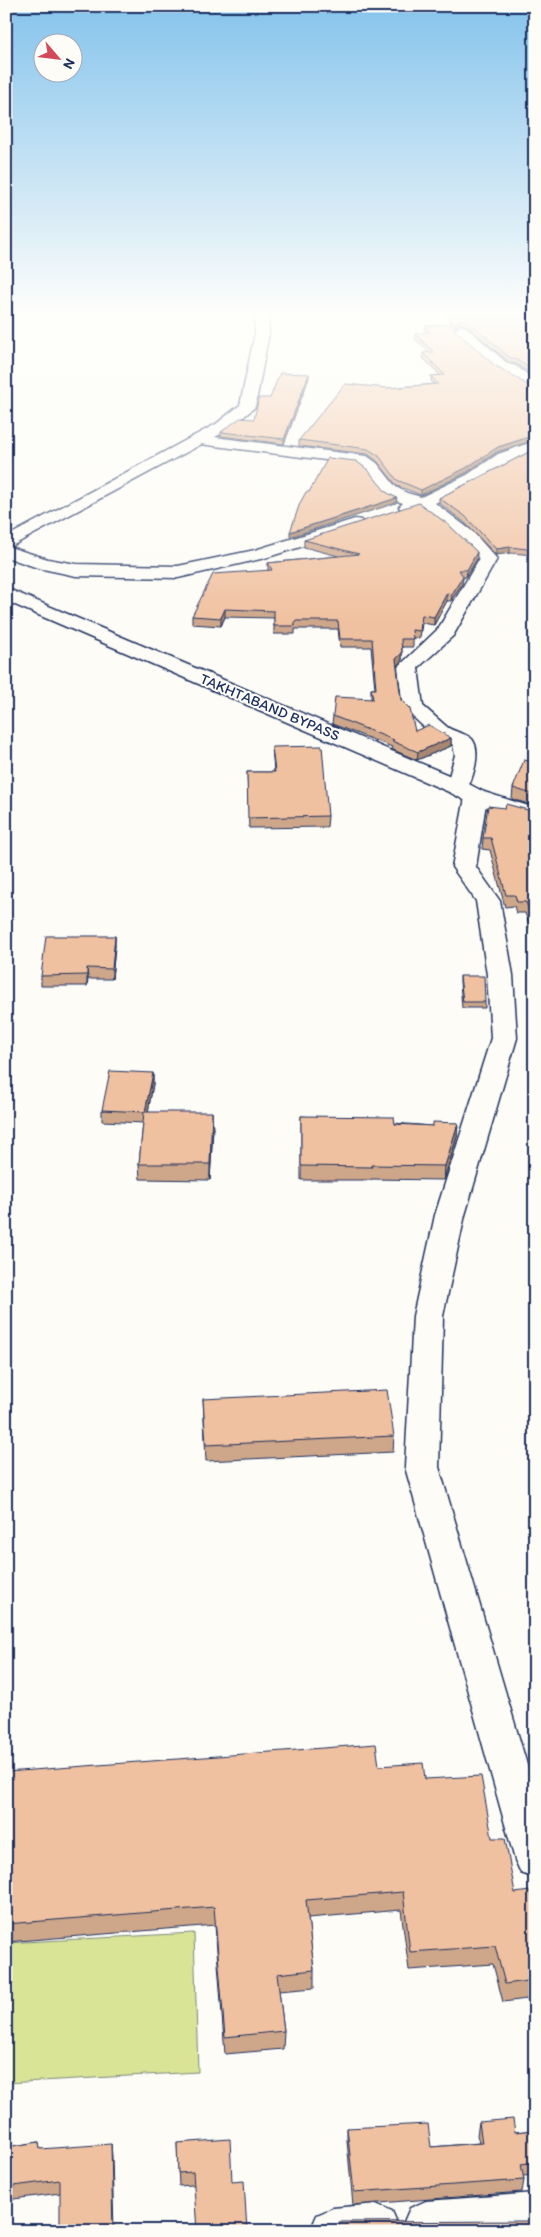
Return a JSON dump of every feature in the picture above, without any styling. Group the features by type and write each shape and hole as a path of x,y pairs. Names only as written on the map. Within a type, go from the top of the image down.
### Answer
{"main road":[{"path":"6,544 222,427 233,417"},
{"path":"198,440 368,462 379,474 388,489 396,496 421,502 472,541 488,559 446,632 408,667 413,708 441,732 463,742 466,755 464,867 488,901 500,975 504,1038 450,1215 428,1316 422,1467 535,1860"},
{"path":"395,511 421,502 473,479 504,458 535,446"},
{"path":"6,551 44,564 76,570 178,572 259,554 370,519"},
{"name":"TAKHTABAND BYPASS","path":"6,594 466,792 530,812"},
{"path":"332,2231 535,2216"}],"green space":[{"path":"194,1933 198,2072 6,2083 6,1943"}],"building":[{"path":"254,417 292,417 284,439 221,432 240,418 254,419"},
{"path":"318,417 535,417 535,435 498,447 466,468 421,490 397,480 379,456 368,449 299,440"},
{"path":"535,449 535,550 510,547 496,549 465,516 439,498"},
{"path":"328,458 356,461 368,470 386,492 397,498 290,532 300,503 306,492 309,492"},
{"path":"419,503 449,525 477,552 467,570 459,570 463,576 452,594 447,593 434,617 422,615 420,631 412,630 413,639 401,639 402,653 396,659 401,700 410,709 415,731 429,725 451,738 418,752 392,741 394,740 333,716 335,697 373,699 371,689 376,689 372,639 340,639 338,621 295,621 295,626 274,626 274,611 225,609 221,618 192,616 213,574 272,570 268,563 359,554 304,540"},
{"path":"322,746 328,816 248,818 247,772 275,772 272,747"},
{"path":"524,760 535,762 535,795 513,788"},
{"path":"506,804 535,812 535,926 526,902 517,902 515,895 506,895 491,838 483,838 488,806 505,808"},
{"path":"46,936 115,936 112,969 87,968 87,975 41,976"},
{"path":"460,976 484,976 485,1002 463,1002"},
{"path":"110,1071 153,1073 145,1112 102,1110"},
{"path":"144,1112 212,1112 210,1164 139,1164"},
{"path":"301,1116 394,1117 395,1124 433,1126 433,1122 458,1123 445,1166 301,1166"},
{"path":"387,1390 394,1436 206,1445 203,1399"},
{"path":"376,1744 379,1766 423,1763 425,1779 481,1776 492,1838 505,1838 515,1893 530,1891 535,1909 535,1980 505,1984 495,1946 410,1952 403,1892 306,1900 314,1970 277,1974 284,2031 225,2037 214,1907 6,1924 6,1772"},
{"path":"513,2119 515,2132 535,2130 535,2162 521,2164 524,2180 354,2192 347,2128 428,2124 431,2147 482,2143 479,2122"},
{"path":"230,2139 232,2182 244,2181 247,2231 197,2231 193,2172 178,2173 177,2143"},
{"path":"39,2142 40,2149 111,2144 113,2231 60,2231 60,2180 6,2187 6,2147"},
{"path":"535,2221 535,2231 340,2231 339,2222"}]}
